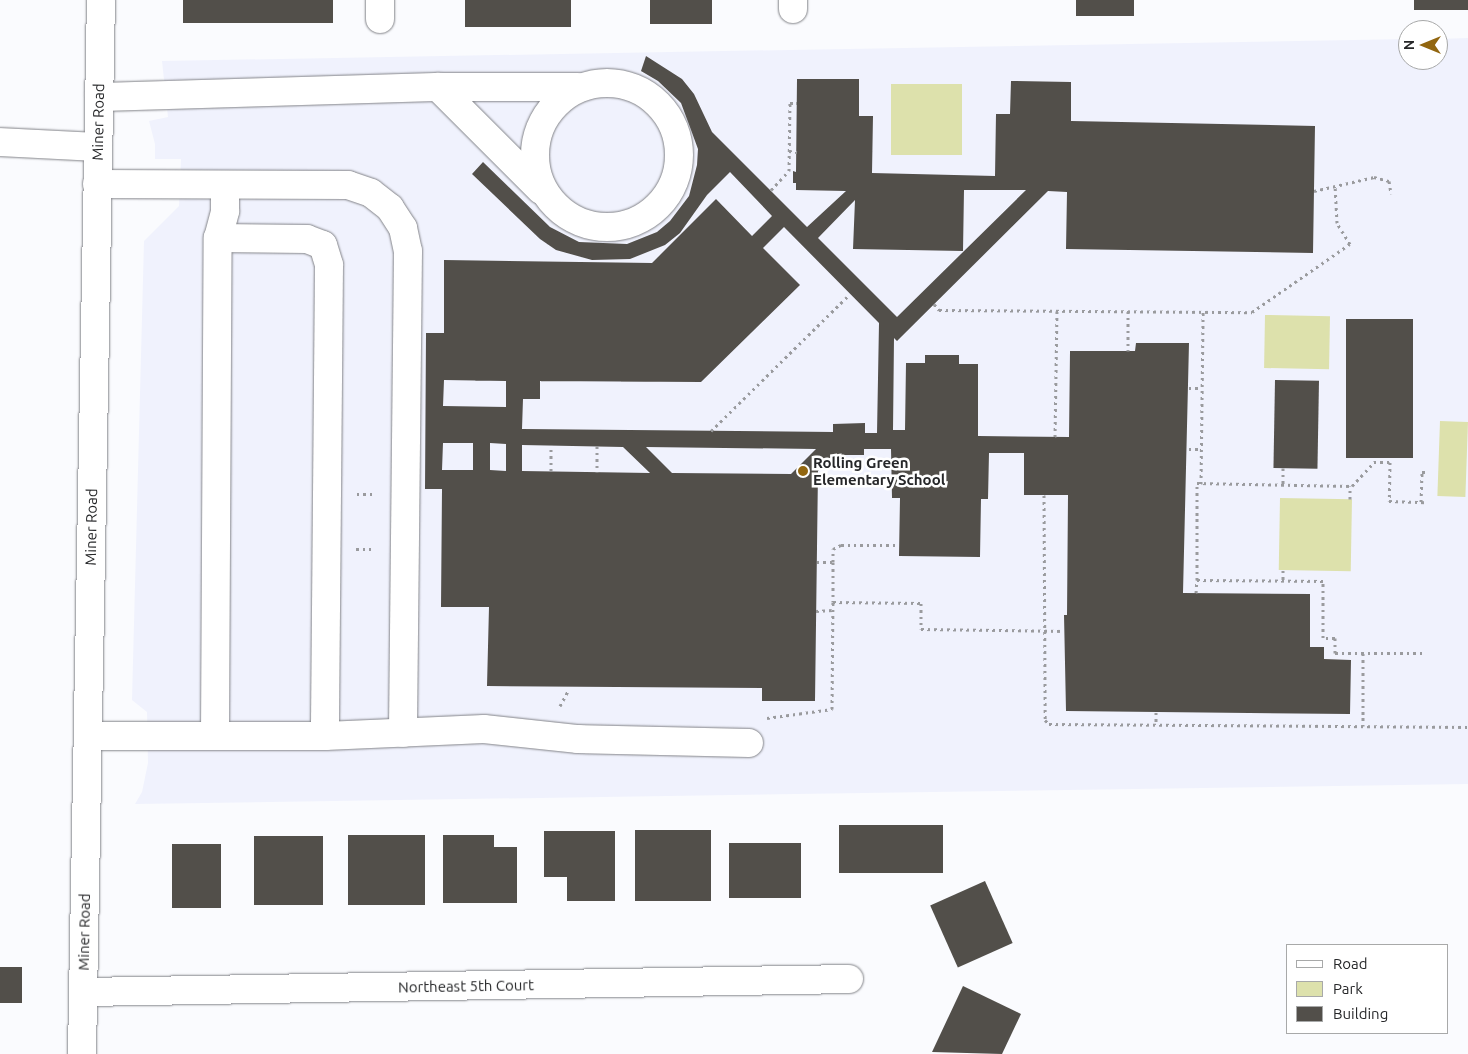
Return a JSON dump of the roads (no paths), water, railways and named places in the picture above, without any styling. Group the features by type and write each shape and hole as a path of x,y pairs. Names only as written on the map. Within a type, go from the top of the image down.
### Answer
{"street":[{"name":"Miner Road","path":"82,1054 101,0"},
{"path":"99,97 438,87 578,87 603,82 628,85 650,96 668,115 677,138 679,164 671,188 656,208 635,222 611,228 585,225 563,213 438,87"},
{"path":"546,195 536,171 534,151 538,131 547,113 561,98 578,87"},
{"path":"0,142 98,147"},
{"path":"97,184 348,186 371,193 390,208 403,228 408,251 402,733"},
{"path":"215,735 218,238 225,211 225,184"},
{"path":"218,238 307,239 323,245 329,265 325,736"},
{"path":"88,736 325,736 484,729 578,739 749,743"},
{"name":"Northeast 5th Court","path":"83,992 849,979"}],"place":[{"name":"Rolling Green Elementary School","path":"803,471"}]}
